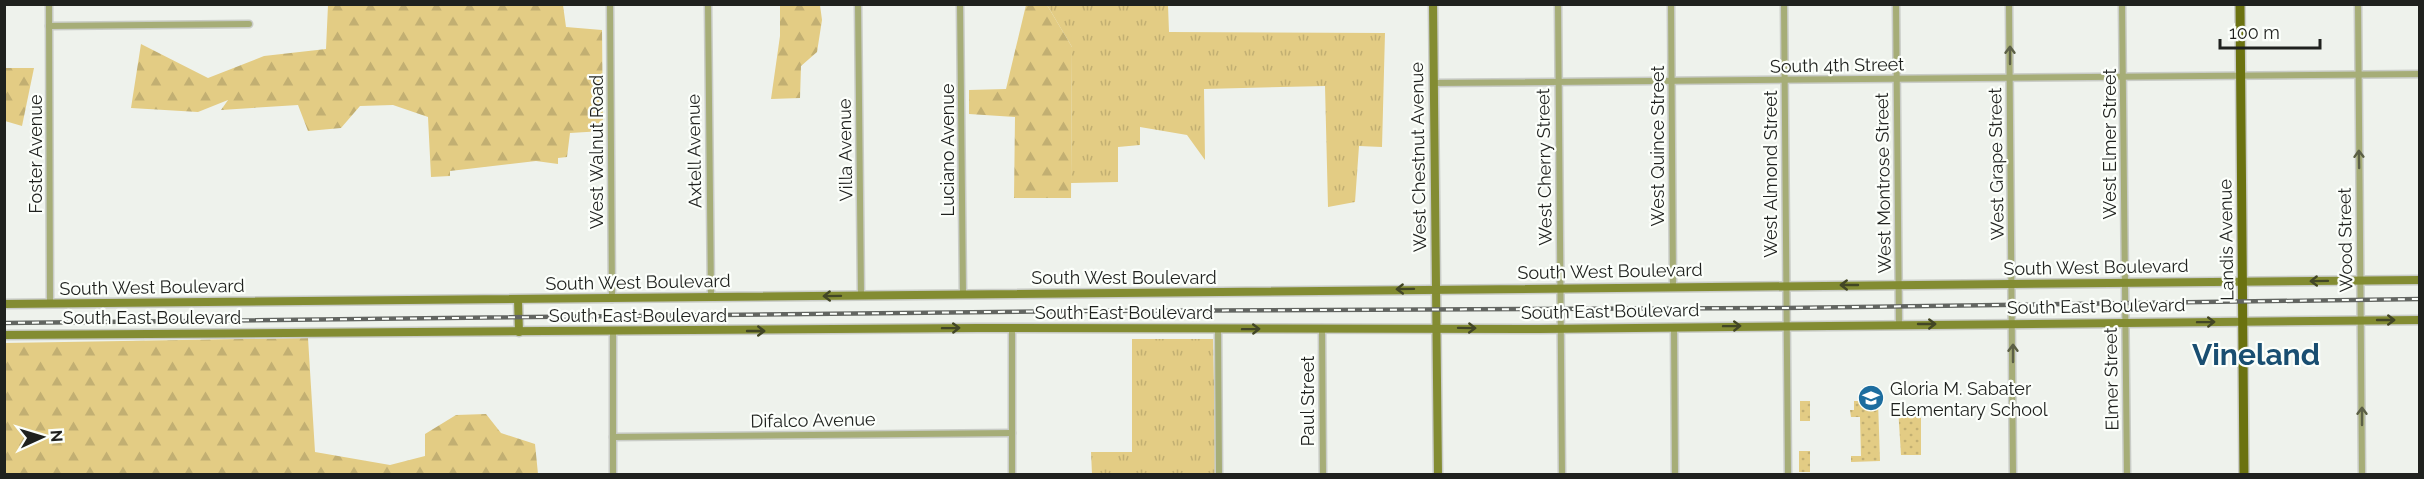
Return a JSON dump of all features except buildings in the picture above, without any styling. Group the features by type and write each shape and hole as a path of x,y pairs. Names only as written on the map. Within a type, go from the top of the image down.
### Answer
{"main road":[{"name":"West Chestnut Avenue","path":"1433,4 1438,474"},
{"name":"Landis Avenue","path":"2240,4 2244,474"},
{"name":"South West Boulevard","path":"4,304 2420,280"},
{"path":"518,300 519,332"},
{"name":"South East Boulevard","path":"4,335 1012,328 1561,328 2420,320"}],"street":[{"name":"Foster Avenue","path":"49,4 50,304"},
{"name":"West Walnut Road","path":"610,4 612,299"},
{"name":"Axtell Avenue","path":"708,4 711,297"},
{"name":"Villa Avenue","path":"858,4 861,295"},
{"name":"Luciano Avenue","path":"960,4 963,295"},
{"name":"West Cherry Street","path":"1558,4 1563,474"},
{"name":"West Quince Street","path":"1671,4 1673,286"},
{"name":"West Almond Street","path":"1784,4 1788,474"},
{"name":"West Montrose Street","path":"1896,4 1899,324"},
{"name":"West Grape Street","path":"2009,4 2013,474"},
{"name":"West Elmer Street","path":"2122,4 2125,284"},
{"name":"Wood Street","path":"2358,4 2362,474"},
{"path":"49,26 249,24"},
{"name":"South 4th Street","path":"1434,82 2420,74"},
{"name":"Elmer Street","path":"2125,284 2127,474"},
{"path":"1674,327 1675,474"},
{"path":"1012,328 1012,474"},
{"name":"Paul Street","path":"1322,328 1323,474"},
{"path":"1218,329 1219,474"},
{"path":"613,474 614,332"},
{"name":"Difalco Avenue","path":"613,437 1012,433"}],"green space":[{"path":"328,5 563,5 566,27 602,30 603,131 570,133 567,157 558,158 558,164 536,161 450,171 450,176 431,177 428,117 393,105 360,106 341,128 308,131 298,105 221,110 228,100 198,112 131,108 141,44 208,78 264,56 326,49"},
{"path":"780,5 820,5 822,20 817,52 801,66 800,98 771,99 780,36"},
{"path":"1026,5 1047,5 1072,47 1071,198 1014,198 1015,117 969,114 969,90 1006,89"},
{"path":"1047,5 1168,5 1169,32 1385,33 1382,147 1359,146 1355,202 1328,207 1325,86 1204,89 1205,160 1187,135 1140,127 1140,145 1118,147 1118,182 1071,183 1072,47"},
{"path":"4,68 34,68 22,126 5,121"},
{"path":"308,338 315,452 390,465 425,456 425,434 456,415 486,414 501,433 535,444 538,474 5,474 5,343"},
{"path":"1132,339 1213,339 1216,474 1092,474 1091,452 1132,452"},
{"path":"1800,401 1810,401 1810,421 1800,421"},
{"path":"1854,401 1878,401 1880,461 1851,462 1851,456 1861,456 1860,417 1851,417 1850,410 1854,410"},
{"path":"1898,407 1921,407 1921,455 1901,455"},
{"path":"1799,451 1810,451 1810,472 1799,472"}],"railway":[{"path":"4,323 1079,311 1786,308 2420,299"}],"place":[{"name":"Gloria M. Sabater Elementary School","path":"1871,398"}],"district":[{"name":"Vineland","path":"2256,354"}]}
